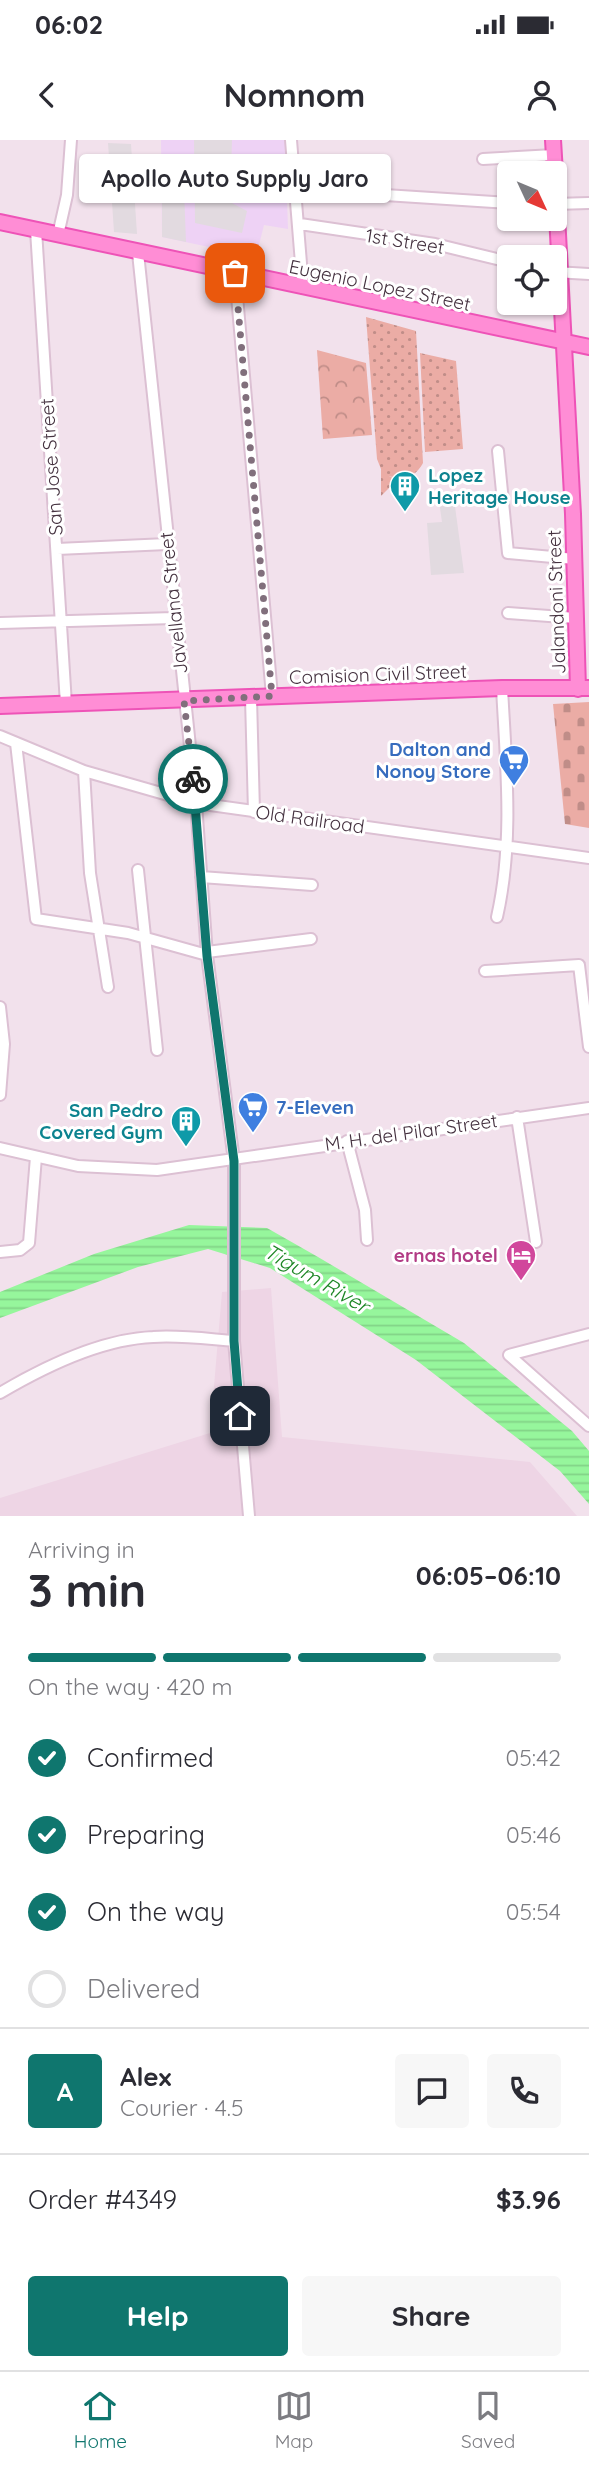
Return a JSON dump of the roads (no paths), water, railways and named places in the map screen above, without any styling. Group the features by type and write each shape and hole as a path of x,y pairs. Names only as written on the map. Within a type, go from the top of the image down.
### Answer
{"main road":[{"name":"Eugenio Lopez Street","path":"0,222 589,347"},
{"name":"Jalandoni Street","path":"560,315 576,618 584,688"},
{"name":"Comision Civil Street","path":"0,706 502,688 584,688"}],"street":[{"path":"58,235 67,195 71,140"},
{"path":"291,140 300,224 303,288"},
{"path":"483,159 553,148"},
{"path":"376,176 377,191 385,195 497,202"},
{"path":"567,204 589,204"},
{"name":"1st Street","path":"300,224 435,244 497,259"},
{"name":"San Jose Street","path":"36,230 66,704"},
{"name":"Javellana Street","path":"138,253 174,618 196,803 207,954 234,1161 234,1341 249,1516"},
{"path":"235,273 272,696"},
{"path":"567,273 589,274"},
{"path":"498,451 508,553 575,559"},
{"path":"57,550 167,544"},
{"path":"508,613 576,618"},
{"path":"0,622 174,618"},
{"path":"497,917 505,880 507,847 502,688"},
{"path":"251,698 254,812"},
{"name":"Old Railroad","path":"0,736 84,771 196,803 589,858"},
{"path":"16,743 36,919 98,928 207,954 311,939"},
{"path":"84,771 90,873 108,987"},
{"path":"138,870 157,1050"},
{"path":"201,877 312,885"},
{"path":"485,971 579,965 589,1047"},
{"path":"0,1007 4,1044 0,1095"},
{"name":"M. H. del Pilar Street","path":"0,1148 78,1166 157,1170 589,1108"},
{"path":"517,1117 536,1242"},
{"path":"347,1141 365,1210 367,1240"},
{"path":"0,1252 20,1250 29,1243 36,1157"},
{"path":"589,1334 509,1355 589,1426"},
{"path":"0,1392 53,1366 136,1338 163,1336 234,1341"}],"water":[{"name":"Tigum River","path":"189,1225 267,1228 464,1343 572,1431 589,1451 589,1504 560,1471 416,1360 270,1268 208,1249 138,1267 0,1318 0,1292 94,1254"}],"place":[{"name":"Apollo Auto Supply Jaro","path":"235,273"},
{"name":"Lopez Heritage House","path":"405,513"},
{"name":"Dalton and Nonoy Store","path":"514,787"},
{"name":"7-Eleven","path":"253,1134"},
{"name":"San Pedro Covered Gym","path":"186,1148"},
{"name":"ernas hotel","path":"521,1282"}]}
